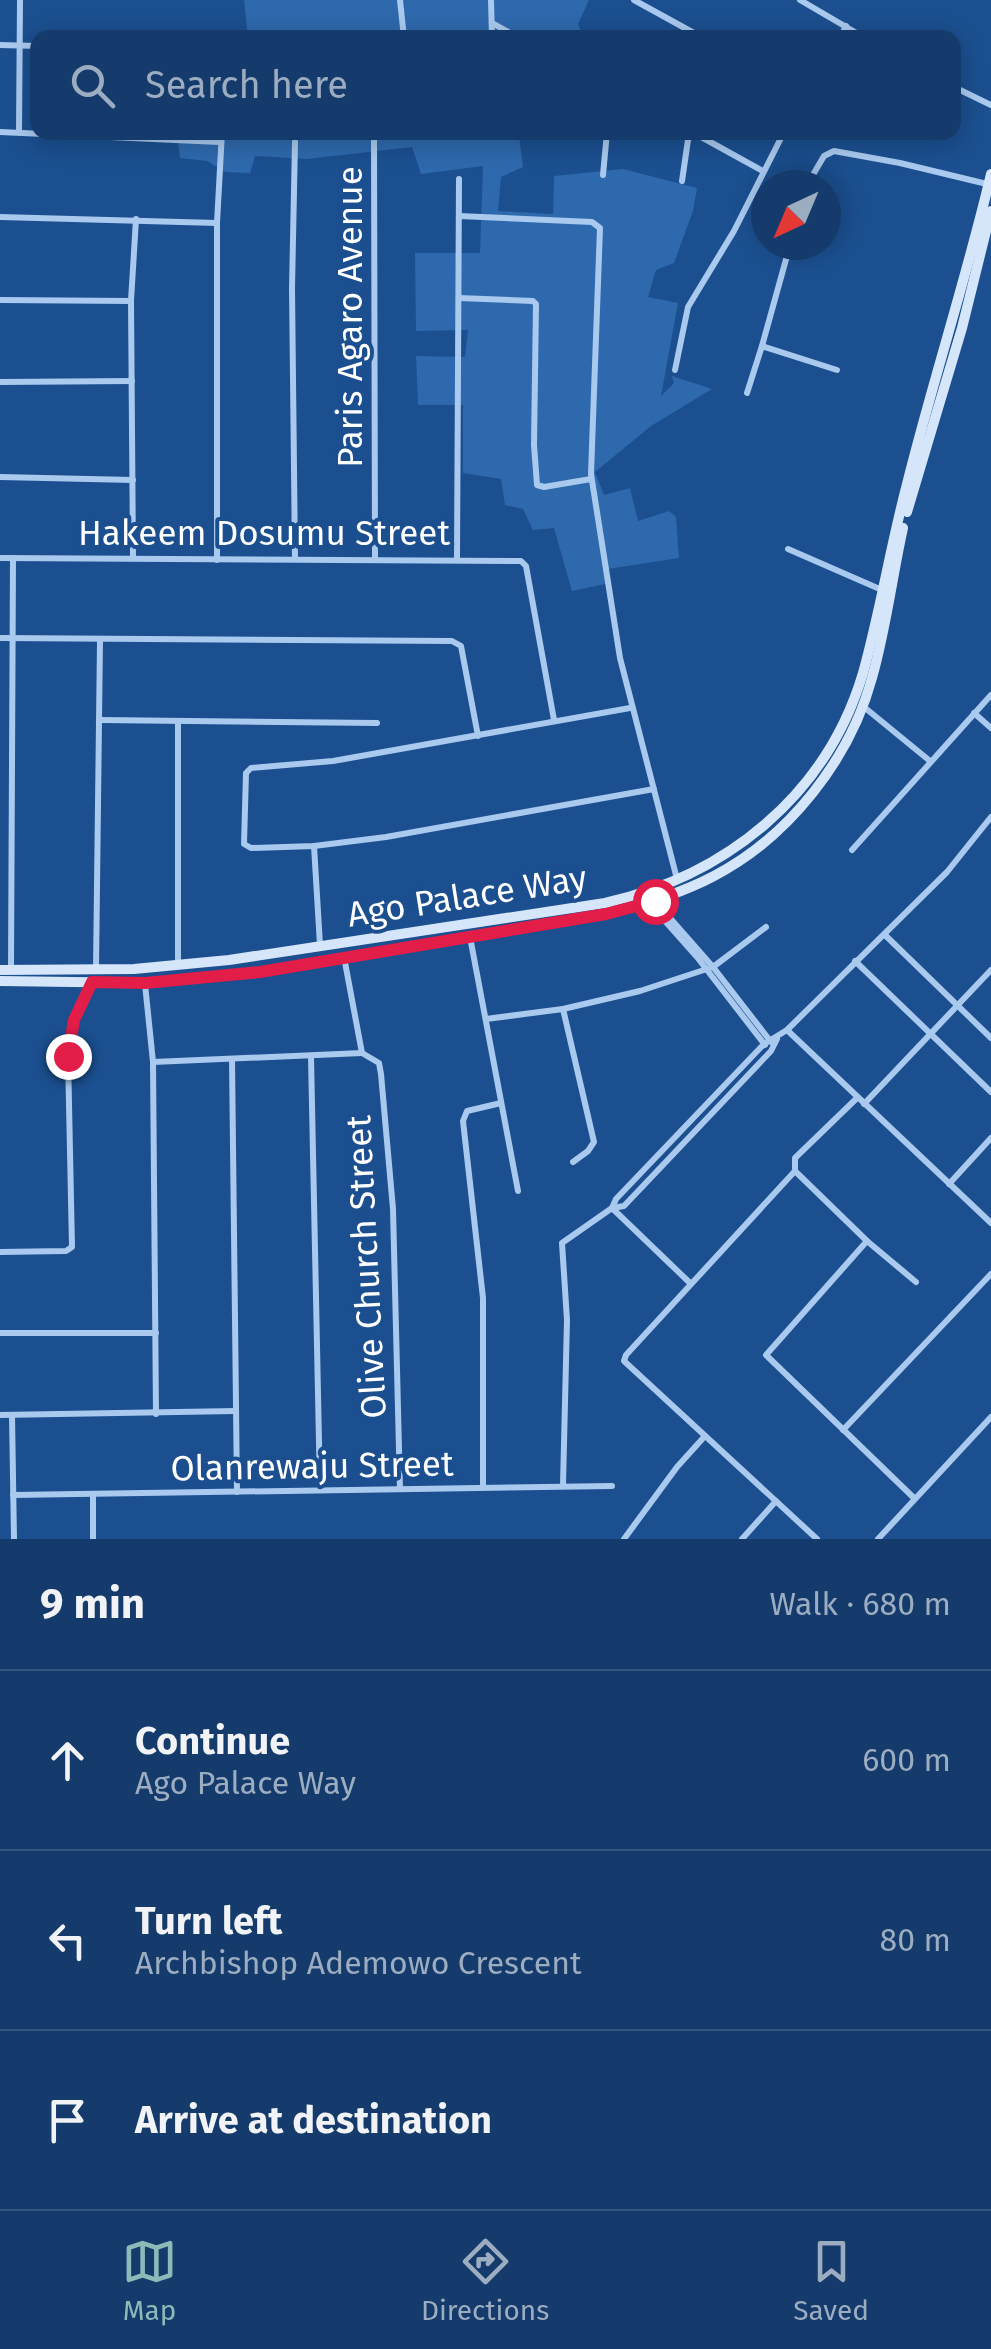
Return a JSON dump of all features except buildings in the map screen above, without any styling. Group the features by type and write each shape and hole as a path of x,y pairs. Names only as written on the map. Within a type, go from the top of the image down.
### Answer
{"main road":[{"name":"Ago Palace Way","path":"5,970 178,965 536,916 629,898 677,881 708,866 768,825 825,756 844,722 862,674 907,483 958,308 968,255 990,179"},
{"name":"Ago Palace Way","path":"0,981 145,983 255,973 606,914 652,902 715,876 766,841 806,801 830,768 863,707 909,504 962,328 991,210"},
{"path":"255,973 256,956"},
{"path":"240,974 243,958"}],"street":[{"path":"19,132 20,0"},
{"path":"400,0 403,30"},
{"path":"491,0 492,30"},
{"path":"634,0 689,30"},
{"path":"800,0 852,30"},
{"path":"492,23 505,30"},
{"path":"844,30 846,26"},
{"path":"0,44 30,46"},
{"path":"961,90 991,104"},
{"path":"0,132 30,133"},
{"path":"179,140 219,142 217,560"},
{"name":"Paris Agaro Avenue","path":"374,140 376,560"},
{"path":"603,175 606,140"},
{"path":"682,181 691,140"},
{"path":"705,140 763,170 780,140"},
{"path":"294,559 295,142"},
{"path":"816,170 824,156 834,151 990,179"},
{"path":"457,559 460,179"},
{"path":"675,370 685,313 751,195"},
{"path":"459,216 597,223 600,228 591,479 630,708 677,881"},
{"path":"0,217 217,223"},
{"path":"134,558 131,301 136,219"},
{"path":"748,393 786,260"},
{"path":"459,298 536,304 537,485 591,479"},
{"path":"0,300 131,301"},
{"path":"762,346 836,370"},
{"path":"0,382 132,382"},
{"path":"0,476 134,480"},
{"path":"788,550 882,590"},
{"name":"Hakeem Dosumu Street","path":"0,558 521,561 526,566 554,720"},
{"path":"5,970 13,558"},
{"path":"0,638 457,642 461,646 478,736"},
{"path":"96,970 100,640"},
{"path":"852,850 991,695"},
{"path":"863,707 930,761"},
{"path":"630,708 333,761 251,768 246,773 246,847 314,846 654,789"},
{"path":"974,713 991,728"},
{"path":"100,720 377,723"},
{"path":"178,722 178,965"},
{"path":"563,1486 567,1320 562,1243 612,1208 616,1199 947,872 991,818"},
{"path":"314,846 320,946"},
{"path":"652,902 771,1044"},
{"path":"486,1019 562,1009 640,991 709,968 766,927"},
{"path":"885,934 991,1038"},
{"path":"470,936 518,1191"},
{"name":"Olive Church Street","path":"344,957 362,1054 378,1063 381,1074 393,1210 400,1489"},
{"path":"855,962 991,1092"},
{"path":"817,1539 624,1362 626,1355 795,1171 795,1158 860,1101 991,970"},
{"path":"0,1252 66,1251 72,1246 68,1056 74,1020 92,982"},
{"path":"145,983 153,1062 156,1414"},
{"path":"562,1009 594,1142 572,1162"},
{"path":"787,1030 991,1223"},
{"path":"153,1062 362,1054"},
{"path":"311,1058 320,1490"},
{"path":"232,1059 237,1492"},
{"path":"483,1487 483,1298 463,1120 466,1111 500,1103"},
{"path":"949,1184 991,1138"},
{"path":"795,1171 916,1282"},
{"path":"612,1208 690,1284"},
{"path":"867,1241 766,1355 914,1498"},
{"path":"843,1430 991,1274"},
{"path":"0,1333 156,1332"},
{"path":"0,1415 236,1411"},
{"path":"12,1415 14,1539"},
{"path":"878,1539 991,1417"},
{"path":"624,1539 706,1436"},
{"name":"Olanrewaju Street","path":"13,1495 612,1486"},
{"path":"93,1496 93,1539"},
{"path":"742,1539 776,1501"}],"shaded area":[{"path":"244,0 589,0 578,24 581,30 247,30"},
{"path":"178,140 520,140 523,167 501,177 498,211 553,214 554,176 623,169 697,188 674,263 656,270 648,297 678,303 661,396 674,383 672,376 712,389 651,426 595,472 604,495 630,488 638,521 669,511 676,517 679,558 608,569 605,584 572,591 554,528 533,530 523,509 505,505 501,479 463,473 463,405 418,405 416,356 465,357 468,330 416,331 415,253 480,253 483,166 421,174 412,147 307,159 255,156 250,173 225,172 207,161 180,158"}],"route":[{"path":"68,1056 74,1020 92,982 145,983 260,972 606,914 655,901"}]}
